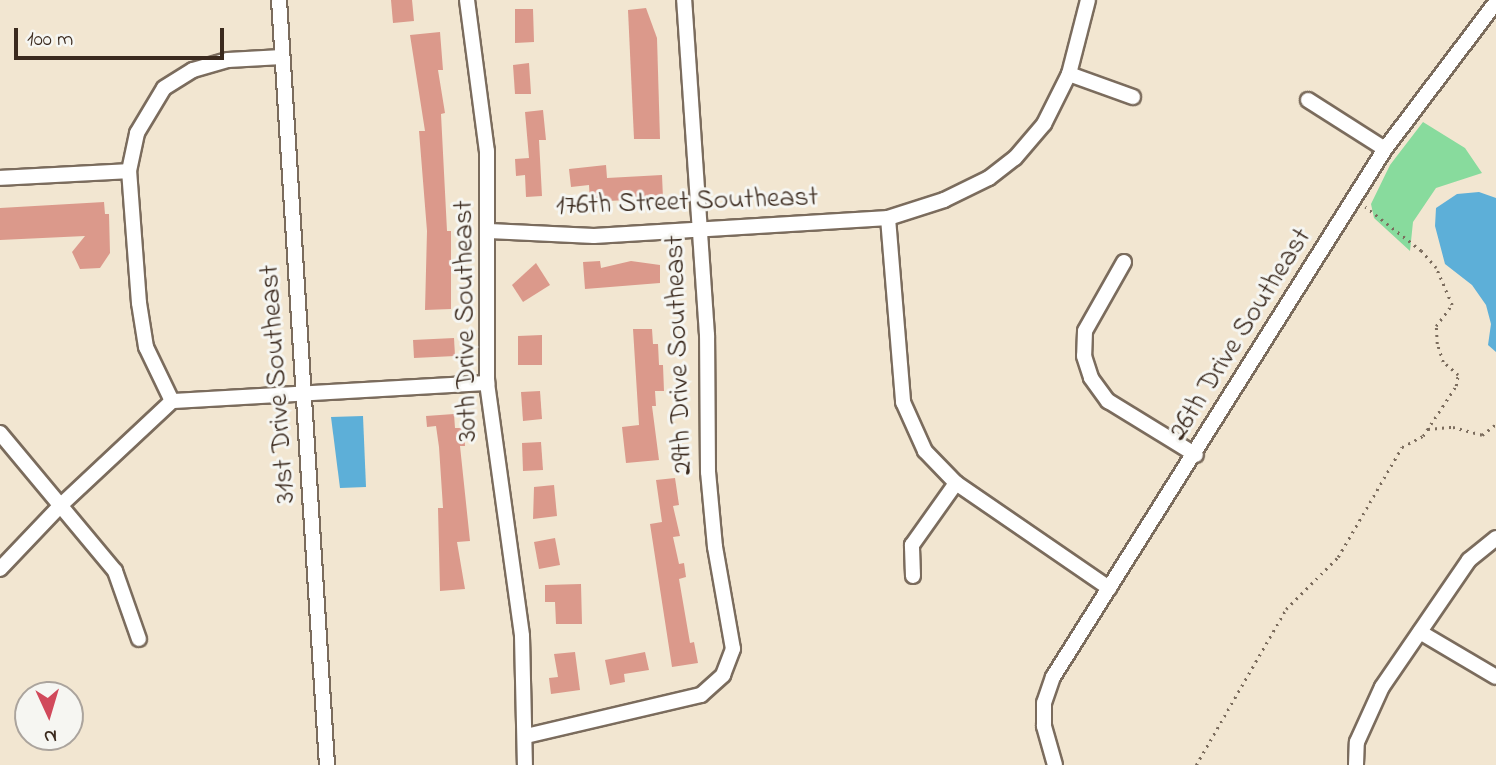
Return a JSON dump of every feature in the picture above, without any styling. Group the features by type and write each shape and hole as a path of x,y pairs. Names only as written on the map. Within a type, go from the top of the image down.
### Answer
{"street":[{"name":"31st Drive Southeast","path":"279,0 327,765"},
{"name":"30th Drive Southeast","path":"467,0 487,151 487,383 522,636 525,765"},
{"name":"29th Drive Southeast","path":"526,736 701,695 723,675 733,649 715,547 708,472 708,335 684,0"},
{"name":"176th Street Southeast","path":"489,230 594,236 888,218 944,200 989,178 1015,158 1044,124 1069,75 1088,0"},
{"name":"26th Drive Southeast","path":"1055,765 1047,747 1044,703 1053,677 1196,455 1385,149 1496,2"},
{"path":"172,401 146,347 129,170 137,133 164,88 193,70 228,60 282,57"},
{"path":"1069,75 1133,97"},
{"path":"1308,100 1385,149"},
{"path":"0,178 129,170"},
{"path":"888,218 903,402 925,451 956,483 1108,588"},
{"path":"1124,262 1085,331 1084,356 1091,378 1108,401 1196,455"},
{"path":"0,569 61,505 172,401 305,390 487,383"},
{"path":"0,433 115,571 139,639"},
{"path":"913,576 912,545 956,483"},
{"path":"1356,765 1357,742 1382,687 1469,560 1496,538"},
{"path":"1420,632 1496,677"}],"path":[{"path":"1196,765 1286,609 1338,557 1402,447 1428,429 1458,376 1443,362 1437,344 1436,327 1452,305 1436,268 1421,251 1354,198"},
{"path":"1428,429 1453,427 1482,435 1496,424"}],"green space":[{"path":"1423,122 1465,148 1482,173 1436,188 1413,222 1410,251 1374,218 1371,204 1390,165"}],"water":[{"path":"1479,192 1496,198 1496,352 1488,345 1491,324 1486,305 1472,285 1445,264 1435,226 1436,208 1457,194"},
{"path":"363,416 366,487 340,488 331,417"}],"building":[{"path":"391,0 412,0 414,21 393,23"},
{"path":"646,8 657,38 660,139 634,139 628,10"},
{"path":"515,9 533,9 534,42 515,43"},
{"path":"440,32 443,70 438,70 445,113 441,114 447,231 451,231 451,309 425,310 427,231 419,131 425,131 410,35"},
{"path":"529,63 531,94 515,94 513,65"},
{"path":"543,110 546,140 539,140 542,196 526,197 525,175 516,176 515,159 529,158 525,112"},
{"path":"606,165 607,178 662,175 663,198 590,202 589,185 571,187 569,169"},
{"path":"104,202 105,214 109,214 110,253 100,268 80,269 72,252 85,236 0,240 0,208"},
{"path":"600,261 601,268 631,261 660,265 660,283 585,289 583,262"},
{"path":"536,263 550,285 523,302 512,285"},
{"path":"633,329 652,329 653,344 658,344 659,365 663,365 664,391 655,391 656,406 652,406 659,460 626,463 622,427 639,425"},
{"path":"542,335 542,365 518,365 518,336"},
{"path":"454,338 455,356 414,358 413,340"},
{"path":"540,391 542,419 523,421 521,392"},
{"path":"454,414 455,428 464,428 465,446 460,446 470,541 457,542 465,589 440,591 438,508 443,508 439,447 436,426 427,427 426,416"},
{"path":"541,442 543,470 523,471 522,443"},
{"path":"675,478 679,505 673,506 680,536 673,537 679,564 684,563 686,577 679,579 690,643 694,642 698,663 672,667 650,524 662,522 656,480"},
{"path":"554,485 557,516 533,519 534,487"},
{"path":"555,538 560,565 539,569 534,542"},
{"path":"581,584 582,624 556,624 555,602 545,602 545,585"},
{"path":"575,652 580,690 551,694 549,678 558,677 554,654"},
{"path":"645,652 649,670 624,674 625,682 610,685 605,660"}]}
